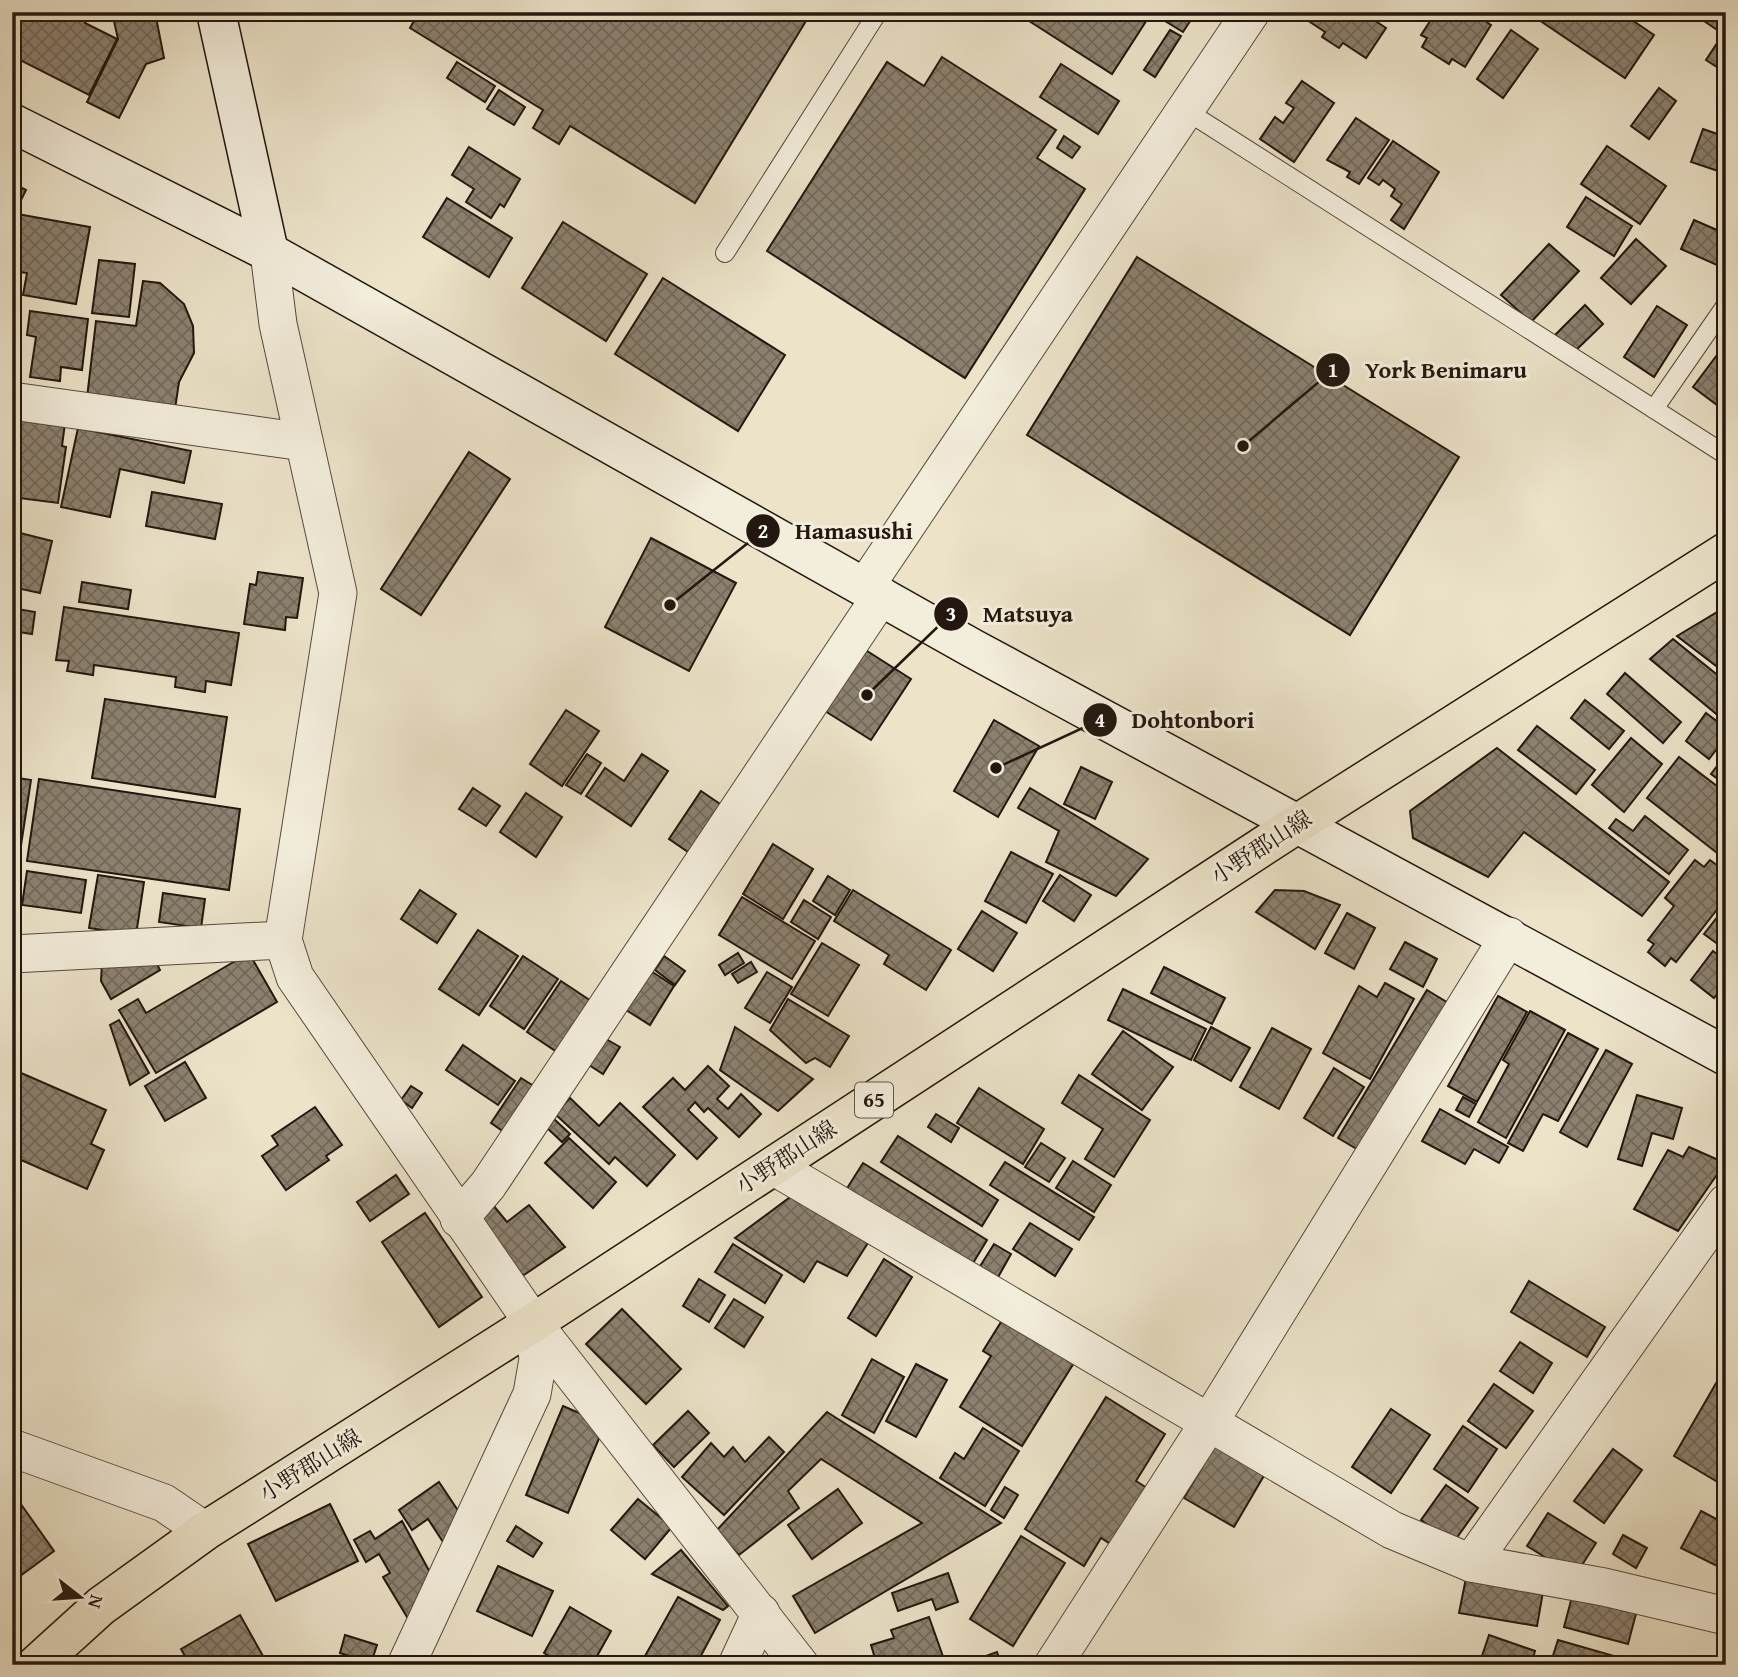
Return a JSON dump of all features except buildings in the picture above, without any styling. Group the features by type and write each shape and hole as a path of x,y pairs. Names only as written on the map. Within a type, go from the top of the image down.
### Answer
{"main road":[{"name":"小野郡山線","path":"36,1665 102,1606 205,1531 533,1323 1297,824 1726,552"}],"street":[{"path":"216,12 269,252 278,324 338,593 282,940 295,977 533,1323 800,1665"},
{"path":"459,1219 488,1185 1251,12"},
{"path":"12,123 269,252 873,591 1726,1056"},
{"path":"12,401 304,442"},
{"path":"1053,1665 1210,1422 1509,936"},
{"path":"12,954 282,940"},
{"path":"773,1166 1392,1530 1471,1563 1604,1587 1726,1616"},
{"path":"1471,1563 1726,1203"},
{"path":"406,1665 532,1394 538,1359 533,1323"},
{"path":"12,1448 164,1503 205,1531"},
{"path":"737,1665 761,1613"}],"lane":[{"path":"725,253 878,12"},
{"path":"1185,110 1726,455"},
{"path":"1654,409 1726,305"}],"place":[{"name":"York Benimaru","path":"1243,446"},
{"name":"Hamasushi","path":"670,605"},
{"name":"Matsuya","path":"867,695"},
{"name":"Dohtonbori","path":"996,768"}]}
